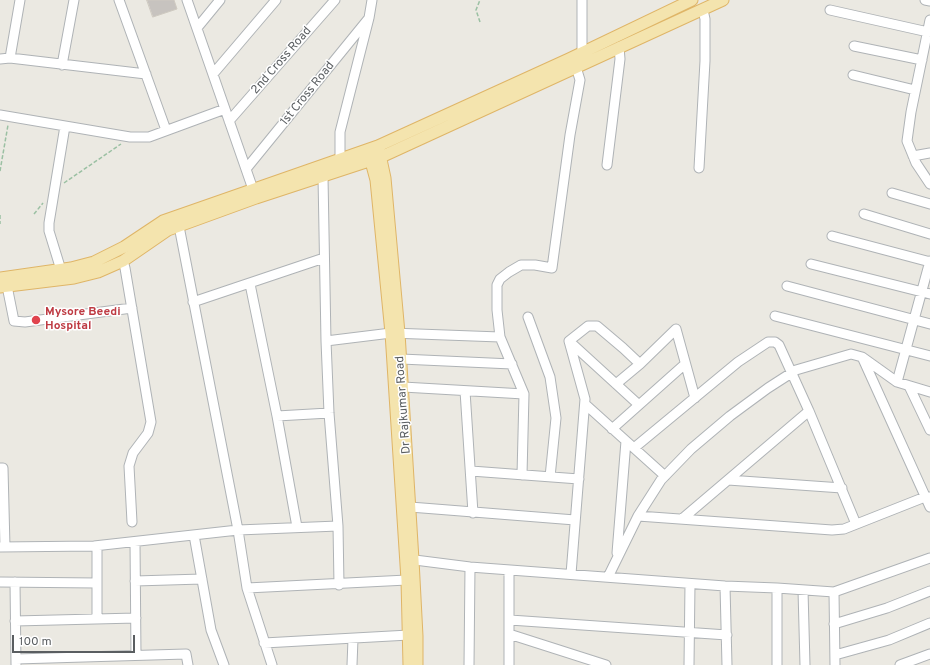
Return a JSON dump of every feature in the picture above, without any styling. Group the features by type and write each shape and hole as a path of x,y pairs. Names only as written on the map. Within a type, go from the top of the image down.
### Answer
{"main road":[{"path":"2,284 88,264 107,257 163,221 178,221 254,193 340,158 373,147 582,53 692,0"},
{"path":"254,193 323,177 376,159 723,0"},
{"name":"Dr Rajkumar Road","path":"373,147 376,159 376,180 395,333 409,559 417,636 417,665"},
{"path":"2,284 74,278 98,272 123,262 168,230 178,221"},
{"name":"Dr Rajkumar Road","path":"395,333 401,359 410,507 407,580 409,665"}],"street":[{"path":"10,58 20,0"},
{"path":"62,64 74,0"},
{"path":"119,0 166,130"},
{"path":"187,0 254,193"},
{"path":"197,28 220,0"},
{"path":"213,74 276,0"},
{"name":"2nd Cross Road","path":"229,121 336,0"},
{"path":"340,158 340,132 369,18 372,0"},
{"path":"582,0 582,53"},
{"path":"925,0 930,1"},
{"path":"699,168 705,61 705,26 703,10"},
{"path":"830,10 928,32"},
{"name":"1st Cross Road","path":"246,170 369,18"},
{"path":"930,20 915,90 907,141 916,163 930,184"},
{"path":"854,46 922,60"},
{"path":"607,165 620,59 619,47"},
{"path":"0,59 10,58 146,74"},
{"path":"522,475 524,394 500,338 496,310 497,285 500,279 509,272 521,266 535,265 552,268 570,135 580,80 576,67"},
{"path":"853,75 915,90"},
{"path":"5,116 130,137 149,137 225,109"},
{"path":"61,270 49,231 49,223 65,126"},
{"path":"913,156 930,153"},
{"path":"323,177 326,341 329,413 338,526 338,585"},
{"path":"892,193 930,204"},
{"path":"864,214 930,234"},
{"path":"178,221 238,530 247,588 272,665"},
{"path":"832,236 930,261 926,293 914,320 897,382"},
{"path":"193,302 324,258"},
{"path":"123,262 151,422 148,433 133,453 129,466 132,522"},
{"path":"811,264 926,293"},
{"path":"2,284 14,321 25,322 132,308"},
{"path":"250,284 277,416 297,527"},
{"path":"787,286 930,324"},
{"path":"775,316 930,356"},
{"path":"528,317 550,377 556,418 550,477"},
{"path":"569,341 588,326 597,326 640,364"},
{"path":"616,384 640,364 676,329 695,398"},
{"path":"326,341 395,333 500,338"},
{"path":"569,341 639,405"},
{"path":"569,341 585,399 571,574"},
{"path":"634,448 738,362 768,342 775,342 779,345 792,372 856,524"},
{"path":"608,577 638,516 665,476 691,449 730,416 792,372 850,354 862,357 897,382 930,392"},
{"path":"862,357 927,497 930,507"},
{"path":"401,359 512,364"},
{"path":"612,429 685,364"},
{"path":"909,386 930,430"},
{"path":"402,387 524,394"},
{"path":"465,391 474,513"},
{"path":"585,404 665,476"},
{"path":"682,519 809,411"},
{"path":"277,416 329,413"},
{"path":"617,558 626,441"},
{"path":"0,468 3,468 3,547 97,546 238,530 338,526"},
{"path":"471,471 579,479"},
{"path":"728,480 842,488"},
{"path":"638,516 832,530 844,529 927,497"},
{"path":"410,507 575,520"},
{"path":"194,535 211,630 224,665"},
{"path":"135,542 136,655"},
{"path":"97,546 97,618"},
{"path":"409,559 470,567 690,584 834,592 930,558"},
{"path":"469,665 470,567"},
{"path":"509,570 510,665"},
{"path":"135,582 202,579"},
{"path":"247,588 338,585 407,580"},
{"path":"0,582 96,583"},
{"path":"15,582 16,662 136,655 186,654 188,665"},
{"path":"689,665 688,633 690,584"},
{"path":"725,586 727,665"},
{"path":"777,588 777,665"},
{"path":"803,590 805,665"},
{"path":"834,624 887,608 930,591"},
{"path":"834,592 835,665"},
{"path":"15,621 136,618"},
{"path":"510,620 727,635"},
{"path":"835,655 889,640 930,623"},
{"path":"509,634 606,665"},
{"path":"264,643 409,635"},
{"path":"352,665 353,639"},
{"path":"900,665 930,654"}],"path":[{"path":"480,0 476,10 480,22"},
{"path":"0,171 5,116"},
{"path":"55,189 130,137"},
{"path":"34,214 43,203"},
{"path":"0,215 0,224"}],"building":[{"path":"147,0 174,0 177,9 153,17"}],"place":[{"name":"Mysore Beedi Hospital","path":"36,320"}]}
